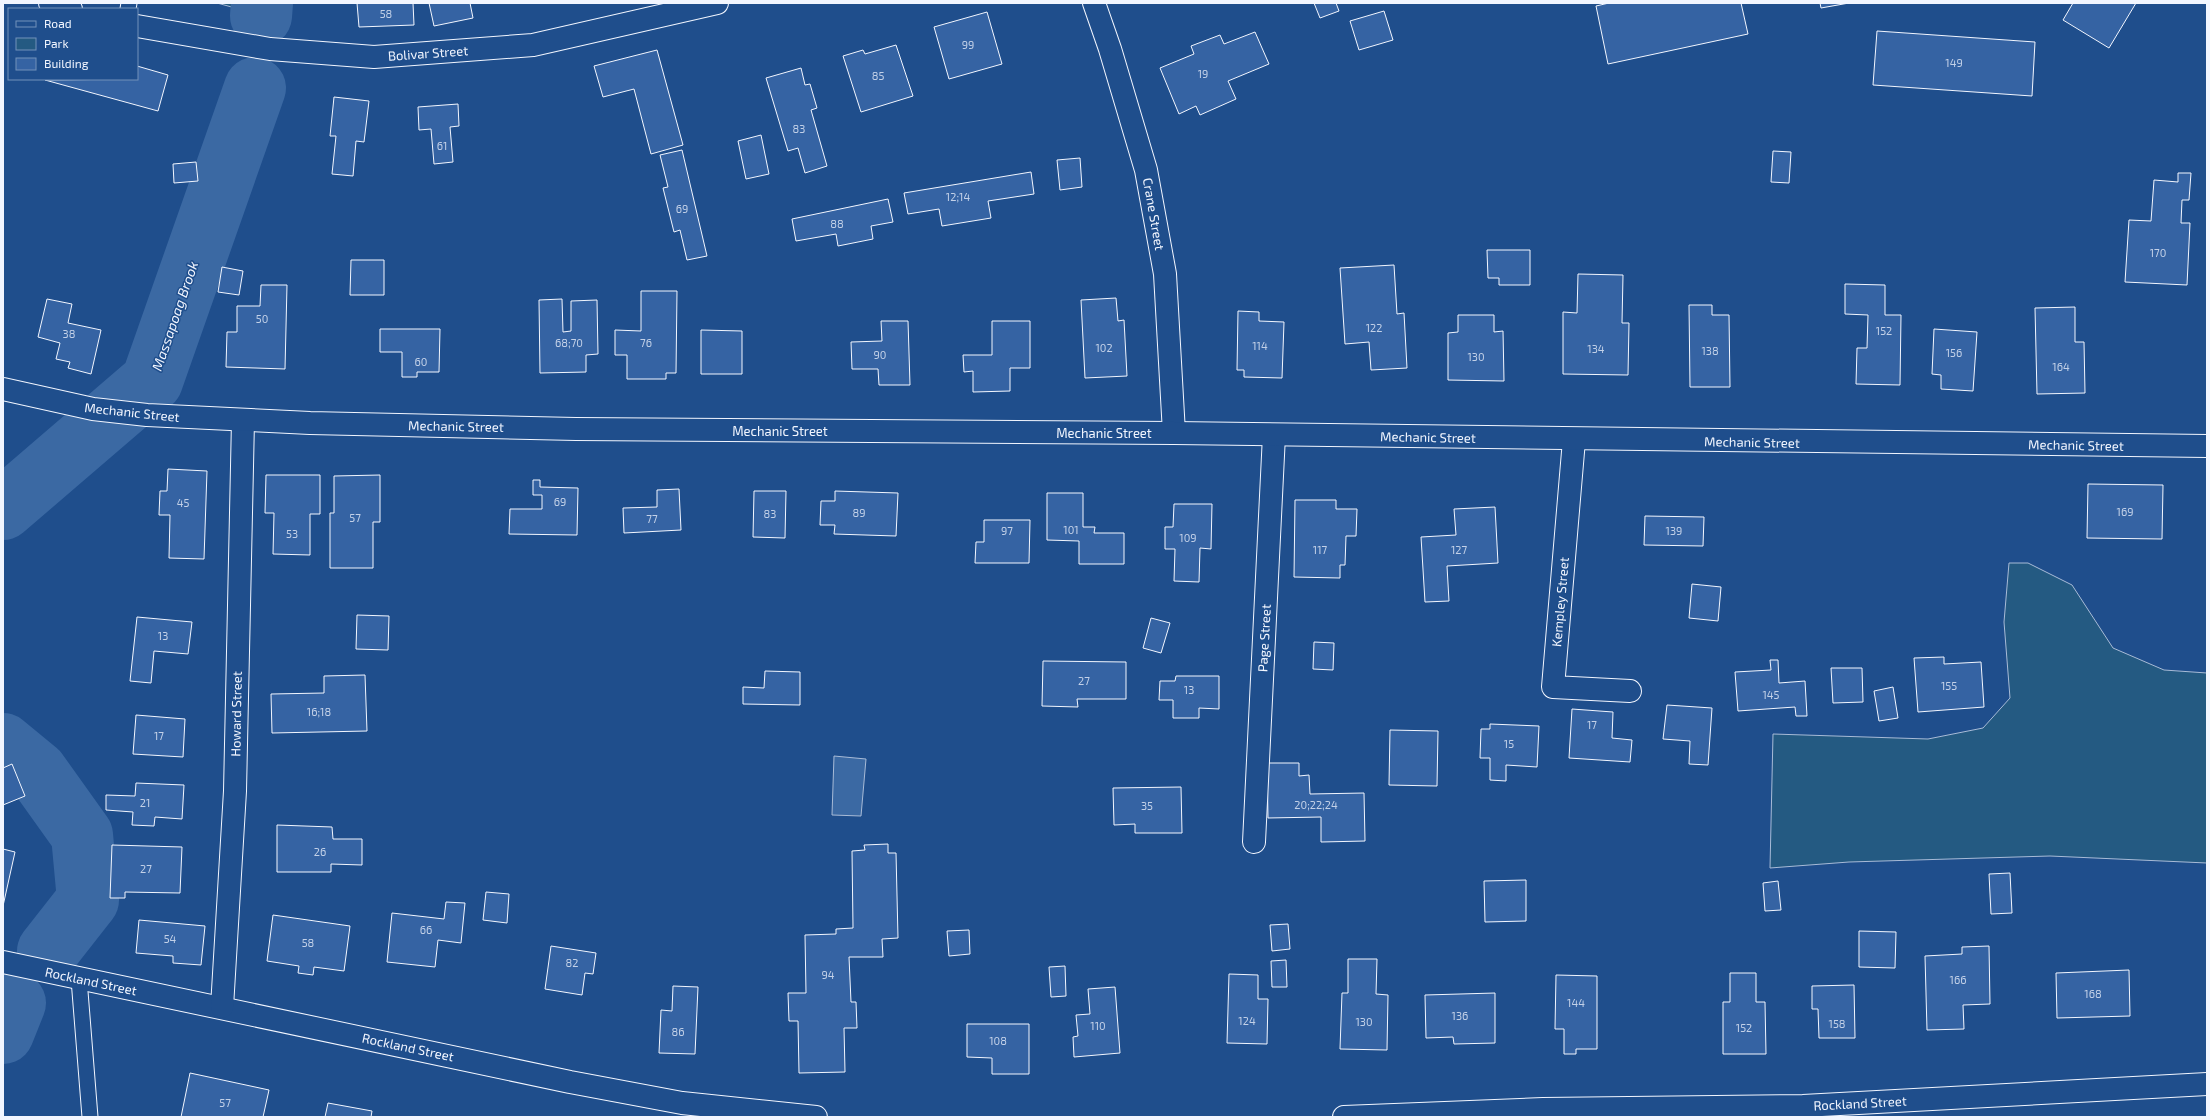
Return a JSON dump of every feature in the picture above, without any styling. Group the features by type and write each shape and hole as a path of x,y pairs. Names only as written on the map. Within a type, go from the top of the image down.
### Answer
{"street":[{"path":"50,3 68,8"},
{"name":"Bolivar Street","path":"138,26 270,48 374,57 533,45 717,3"},
{"name":"Crane Street","path":"1094,3 1110,49 1147,177 1165,274 1174,433"},
{"name":"Mechanic Street","path":"3,389 93,409 147,416 576,429 1174,433 1574,440 2207,446"},
{"name":"Howard Street","path":"222,1007 235,791 243,420"},
{"name":"Page Street","path":"1254,842 1274,435"},
{"name":"Kempley Street","path":"1574,440 1553,687 1630,691"},
{"name":"Rockland Street","path":"3,962 79,979 222,1007 570,1082 682,1103 816,1117"},
{"name":"Rockland Street","path":"1344,1117 1803,1106 2207,1084"}],"lane":[{"path":"79,979 90,1117"}],"green space":[{"path":"217,3 279,3 279,20"},
{"path":"2009,563 2028,563 2072,585 2113,648 2164,670 2207,673 2207,863 2050,856 1849,862 1770,868 1773,734 1928,739 1983,728 2010,698 2004,622"}],"shaded area":[{"path":"834,756 866,759 861,816 832,815"}],"building":[{"path":"357,3 413,3 414,25 359,27"},
{"path":"429,3 470,3 473,18 434,26"},
{"path":"1314,3 1336,3 1339,11 1320,18"},
{"path":"1609,3 1741,3 1748,34 1608,64 1596,6"},
{"path":"1820,3 1849,3 1821,8"},
{"path":"2073,3 2136,3 2109,48 2063,20"},
{"path":"1384,11 1393,40 1359,50 1350,21"},
{"path":"987,12 1002,64 949,79 934,27"},
{"path":"1877,31 2035,42 2032,96 1873,85"},
{"path":"1255,32 1269,64 1228,81 1236,99 1200,115 1196,106 1179,114 1160,68 1194,54 1191,46 1220,35 1224,44"},
{"path":"896,45 913,96 861,112 843,56 863,50 865,54"},
{"path":"657,50 683,145 651,154 634,89 603,97 594,66"},
{"path":"138,66 168,75 158,111 45,80 138,80"},
{"path":"801,68 805,85 810,84 817,108 811,110 827,166 805,173 798,148 788,151 766,78"},
{"path":"334,97 369,101 364,142 356,141 353,176 332,174 336,136 330,136"},
{"path":"458,104 459,126 450,127 453,162 434,164 431,129 419,130 418,107"},
{"path":"761,135 769,174 746,179 738,141"},
{"path":"682,150 707,256 687,260 680,230 674,232 663,188 668,187 660,155"},
{"path":"1773,151 1791,152 1789,183 1771,182"},
{"path":"1080,158 1082,187 1060,190 1057,160"},
{"path":"196,162 198,181 174,183 173,164"},
{"path":"1031,172 1034,194 988,201 991,218 942,226 939,209 908,214 904,193"},
{"path":"2178,173 2191,173 2189,200 2182,200 2181,223 2190,223 2187,285 2125,282 2129,220 2151,221 2154,180 2178,182"},
{"path":"888,199 893,222 871,226 873,239 838,246 836,234 796,241 792,219"},
{"path":"1487,250 1530,250 1530,285 1499,285 1499,278 1488,278"},
{"path":"351,260 384,260 384,295 350,295"},
{"path":"1394,265 1397,314 1404,313 1407,368 1371,370 1369,342 1345,344 1340,268"},
{"path":"222,267 243,271 239,295 218,292"},
{"path":"1578,274 1623,275 1622,323 1629,323 1628,375 1563,374 1563,312 1577,313"},
{"path":"1845,284 1885,285 1885,315 1901,315 1900,385 1856,384 1857,348 1867,348 1868,315 1845,314"},
{"path":"261,285 287,285 285,369 226,367 227,332 237,332 237,306 260,306"},
{"path":"641,291 677,291 676,373 666,373 666,379 627,379 627,355 615,355 615,330 641,331"},
{"path":"1116,298 1118,321 1124,320 1127,376 1085,378 1081,300"},
{"path":"47,299 72,304 68,323 101,330 91,374 68,368 70,362 56,359 60,343 38,337"},
{"path":"562,299 563,332 571,331 571,301 597,300 598,354 586,355 586,372 540,373 539,300"},
{"path":"1689,305 1712,305 1712,315 1729,315 1730,387 1690,387"},
{"path":"2075,307 2075,342 2084,342 2085,393 2037,394 2035,308"},
{"path":"1238,311 1259,312 1259,321 1284,322 1282,378 1244,377 1244,370 1237,370"},
{"path":"1458,315 1494,315 1494,332 1503,331 1504,381 1448,380 1448,333 1458,332"},
{"path":"881,321 908,321 910,385 879,385 878,369 852,369 851,342 882,341"},
{"path":"992,321 1030,321 1030,368 1010,368 1010,391 973,392 973,371 964,372 963,355 992,355"},
{"path":"380,329 440,329 439,372 417,372 417,377 402,377 402,352 380,352"},
{"path":"1934,329 1977,332 1973,391 1941,389 1941,375 1932,374"},
{"path":"701,330 742,331 742,374 701,374"},
{"path":"168,469 207,471 204,559 169,558 170,515 159,515 160,491 167,491"},
{"path":"266,475 320,475 320,514 310,514 310,555 273,554 274,513 265,513"},
{"path":"380,475 380,522 373,522 373,568 330,568 330,513 334,513 334,476"},
{"path":"533,480 540,480 540,487 578,488 577,535 509,534 510,509 542,509 542,495 533,495"},
{"path":"2088,484 2163,485 2162,539 2087,538"},
{"path":"679,489 681,530 624,533 623,508 657,507 657,490"},
{"path":"754,491 786,491 785,538 753,537"},
{"path":"835,491 898,493 896,536 834,534 835,525 820,525 821,501 835,501"},
{"path":"1047,493 1083,493 1083,527 1095,527 1094,533 1124,533 1124,564 1079,564 1079,541 1047,540"},
{"path":"1295,500 1336,500 1336,509 1357,509 1356,536 1346,536 1345,565 1340,565 1340,578 1294,577"},
{"path":"1174,504 1212,504 1211,549 1200,548 1199,582 1174,581 1175,549 1165,549 1165,527 1173,527"},
{"path":"1495,507 1498,563 1447,566 1449,601 1425,602 1421,537 1456,535 1454,509"},
{"path":"1645,516 1704,517 1703,546 1644,545"},
{"path":"984,520 1030,520 1029,563 975,563 976,542 984,542"},
{"path":"1692,584 1721,587 1718,621 1689,618"},
{"path":"357,615 389,616 388,650 356,649"},
{"path":"137,617 192,622 188,654 154,651 151,683 130,681"},
{"path":"1151,618 1170,623 1161,653 1143,648"},
{"path":"1314,642 1334,643 1333,670 1313,669"},
{"path":"1944,657 1944,664 1981,662 1984,707 1918,712 1914,658"},
{"path":"1770,660 1778,660 1779,683 1805,681 1807,716 1796,716 1795,707 1738,711 1735,672 1771,670"},
{"path":"1043,661 1126,662 1126,699 1077,699 1078,707 1042,706"},
{"path":"1831,668 1862,668 1863,702 1833,703"},
{"path":"765,671 800,672 800,705 743,704 743,687 764,688"},
{"path":"365,675 367,731 272,733 271,694 324,693 324,676"},
{"path":"1176,676 1219,676 1219,709 1199,708 1199,718 1173,718 1173,700 1159,700 1160,681 1175,681"},
{"path":"1893,687 1898,718 1879,721 1874,691"},
{"path":"1667,705 1712,708 1708,765 1689,764 1690,741 1663,739"},
{"path":"1572,709 1613,712 1612,738 1632,740 1630,762 1569,758"},
{"path":"136,715 185,719 183,757 133,754"},
{"path":"1490,724 1539,726 1537,767 1506,765 1506,781 1490,780 1490,758 1480,758 1481,729 1490,729"},
{"path":"1390,730 1438,731 1437,786 1389,785"},
{"path":"1267,763 1299,763 1299,776 1309,775 1310,794 1364,793 1365,841 1321,842 1321,817 1268,818"},
{"path":"12,764 25,796 3,805 3,768"},
{"path":"136,783 184,785 182,819 155,817 154,826 132,825 133,812 106,810 106,795 135,796"},
{"path":"1181,787 1182,833 1135,833 1135,824 1114,825 1113,788"},
{"path":"277,825 332,827 333,839 362,839 362,865 331,864 331,872 277,872"},
{"path":"888,844 888,853 896,853 898,938 882,939 883,957 849,957 851,1002 856,1002 857,1028 844,1028 845,1072 799,1073 798,1021 789,1021 788,993 806,993 805,935 836,934 836,929 853,928 852,851 865,850 864,845"},
{"path":"112,845 182,847 180,893 125,892 125,898 110,898"},
{"path":"3,849 15,852 3,906"},
{"path":"2010,873 2012,913 1991,914 1989,874"},
{"path":"1526,880 1526,921 1485,922 1484,881"},
{"path":"1778,881 1781,910 1765,911 1763,883"},
{"path":"486,892 509,894 507,923 483,920"},
{"path":"446,902 465,903 461,943 438,940 435,967 387,962 392,913 444,919"},
{"path":"273,915 350,926 344,971 314,967 313,975 298,973 299,966 267,961"},
{"path":"139,920 205,926 201,965 173,963 173,956 136,953"},
{"path":"1288,924 1290,949 1272,951 1270,925"},
{"path":"969,930 970,954 949,956 947,931"},
{"path":"1859,931 1896,932 1895,968 1859,967"},
{"path":"551,946 596,953 593,974 585,973 582,995 545,989"},
{"path":"1989,946 1990,1004 1963,1005 1964,1029 1927,1030 1925,956 1962,954 1962,947"},
{"path":"1348,959 1377,959 1376,994 1388,995 1387,1050 1340,1049 1342,993 1348,993"},
{"path":"1286,960 1287,987 1272,987 1271,961"},
{"path":"1065,966 1066,996 1051,997 1049,967"},
{"path":"2129,970 2130,1016 2057,1018 2056,973"},
{"path":"1730,973 1756,973 1756,1002 1765,1002 1766,1054 1723,1054 1723,1002 1730,1002"},
{"path":"1229,974 1258,975 1258,999 1268,999 1267,1044 1227,1043"},
{"path":"1556,975 1597,976 1597,1049 1576,1049 1576,1054 1564,1054 1564,1029 1555,1029"},
{"path":"1854,985 1855,1038 1819,1038 1818,1009 1812,1009 1812,986"},
{"path":"673,986 698,987 695,1054 659,1053 661,1010 672,1011"},
{"path":"1115,987 1120,1053 1074,1057 1073,1037 1078,1036 1076,1015 1090,1014 1088,989"},
{"path":"1495,993 1495,1043 1454,1044 1453,1037 1426,1038 1425,995"},
{"path":"967,1024 1029,1024 1029,1074 992,1074 992,1058 967,1057"},
{"path":"190,1073 269,1090 263,1117 181,1117"},
{"path":"328,1103 372,1111 371,1117 325,1117"}],"waterway":[{"name":"Massapoag Brook","path":"261,16 262,3"},
{"name":"Massapoag Brook","path":"3,509 152,381 255,88"},
{"name":"Massapoag Brook","path":"3,744 37,772 82,835 88,900 48,951"},
{"name":"Massapoag Brook","path":"3,1033 15,1003"}]}
